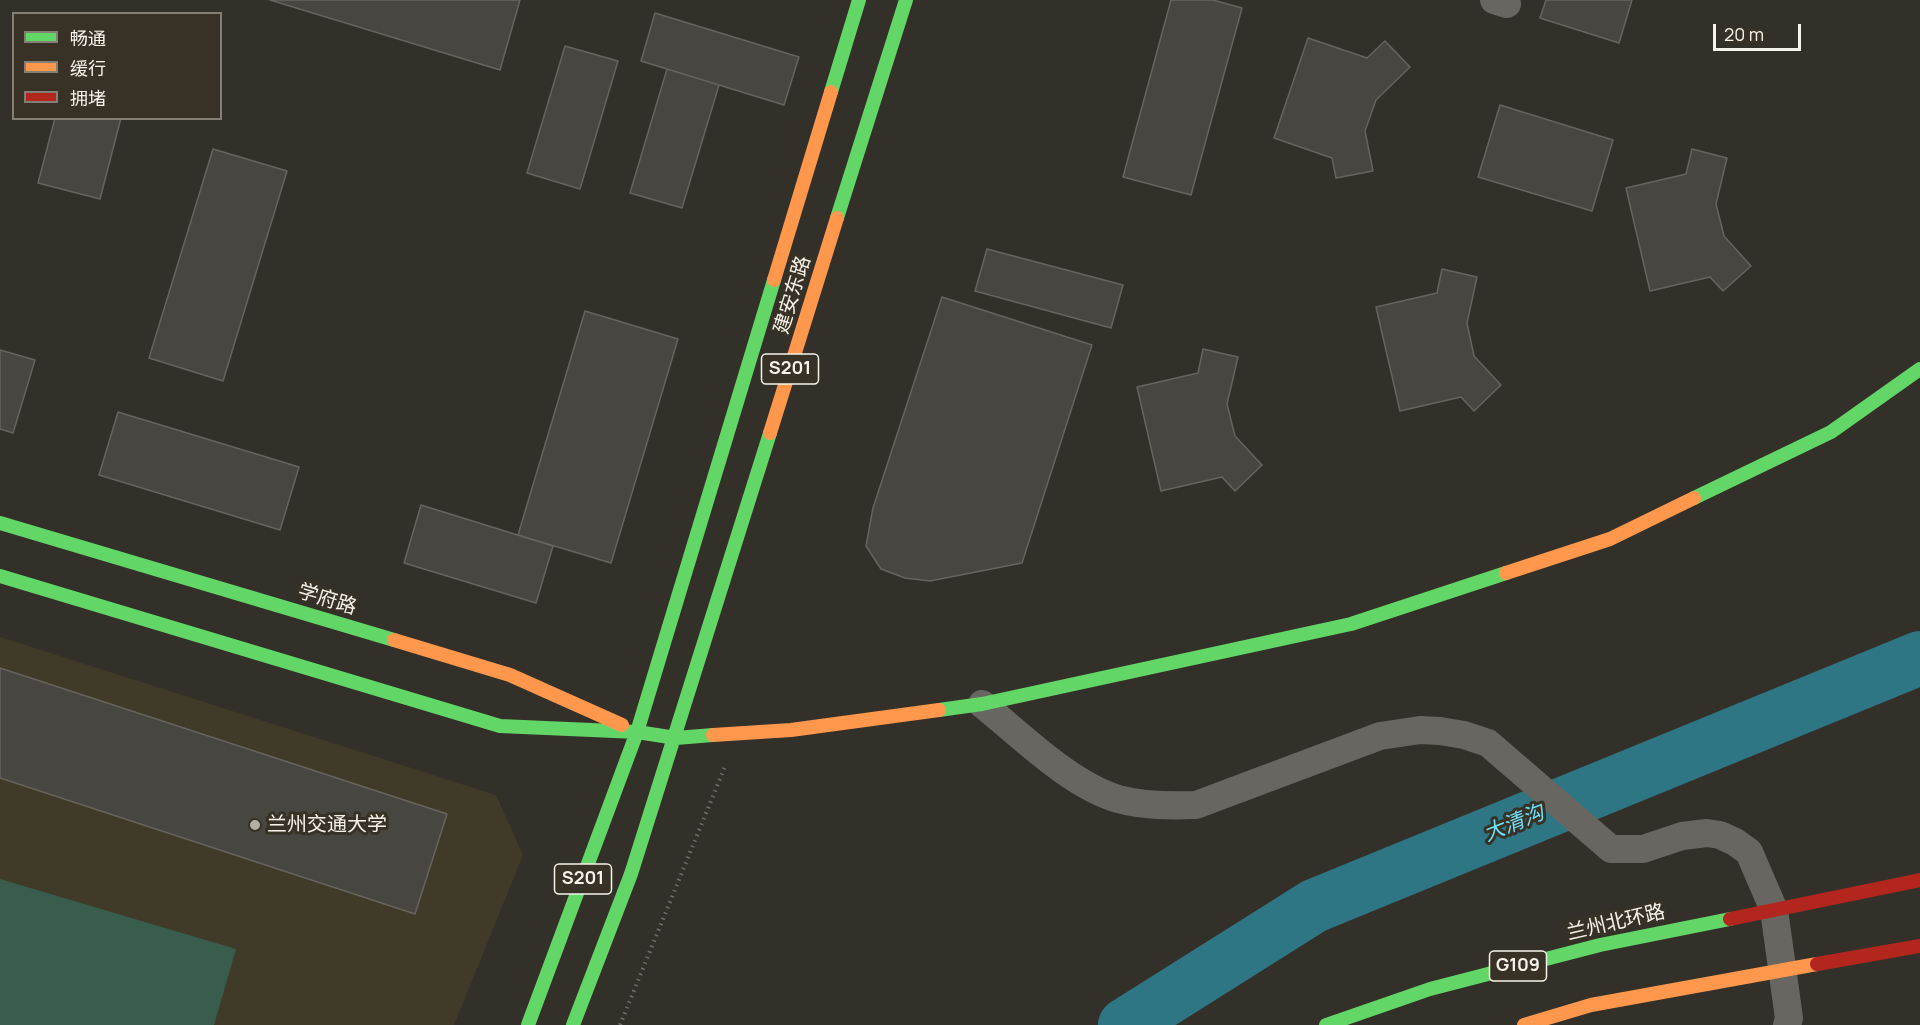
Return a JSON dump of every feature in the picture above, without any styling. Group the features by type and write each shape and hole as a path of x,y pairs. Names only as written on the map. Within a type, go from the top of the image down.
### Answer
{"main road":[{"name":"建安东路","path":"637,732 859,0"},
{"name":"建安东路","path":"676,738 906,0"},
{"path":"0,576 500,726 637,732 676,738 791,730 982,704 1352,624 1610,539 1831,432 1920,369"},
{"name":"学府路","path":"0,523 510,675 637,732"},
{"name":"S201","path":"528,1025 637,732"},
{"name":"S201","path":"573,1025 632,874 676,738"},
{"name":"兰州北环路","path":"1326,1025 1430,989 1600,945 1920,880"},
{"path":"1524,1025 1591,1005 1920,946"}],"street":[{"path":"982,704 1078,781 1119,799 1144,804 1170,806 1196,804 1380,735 1420,730 1440,731 1464,735 1488,743 1611,849 1642,849 1682,836 1707,833 1720,835 1749,852 1774,910 1789,1018 1787,1025"}],"path":[{"path":"620,1025 738,734"}],"shaded area":[{"name":"兰州交通大学","path":"0,637 496,795 523,855 454,1025 0,1025"}],"green space":[{"path":"0,879 236,949 214,1025 0,1025"}],"building":[{"path":"270,0 520,0 500,70"},
{"path":"1171,0 1213,0 1242,8 1191,195 1123,177"},
{"path":"1546,0 1632,0 1619,43 1540,18"},
{"path":"655,13 799,57 784,105 641,61"},
{"path":"1308,38 1367,58 1385,41 1410,67 1376,100 1365,131 1373,171 1336,178 1332,158 1274,138"},
{"path":"565,46 618,61 580,189 527,173"},
{"path":"667,69 719,85 682,208 630,193"},
{"path":"1500,105 1613,140 1592,211 1478,177"},
{"path":"54,120 120,120 100,199 38,183"},
{"path":"213,149 287,171 223,381 149,358"},
{"path":"1692,149 1727,158 1716,204 1724,236 1751,266 1723,291 1710,277 1650,291 1626,188 1686,174"},
{"path":"987,249 1123,285 1111,328 975,291"},
{"path":"1442,269 1477,277 1467,323 1474,356 1501,385 1474,411 1461,397 1400,411 1376,307 1437,293"},
{"path":"942,297 1092,345 1022,563 930,581 905,578 881,569 866,546 873,508"},
{"path":"585,311 678,339 611,563 518,535"},
{"path":"1203,349 1238,357 1227,404 1235,436 1262,465 1235,491 1222,477 1161,491 1137,387 1198,373"},
{"path":"0,350 35,360 13,433 0,429"},
{"path":"118,412 299,467 280,530 99,475"},
{"path":"421,505 553,546 536,603 404,563"},
{"path":"0,668 447,814 415,914 0,778"}],"waterway":[{"name":"大清沟","path":"1125,1025 1314,906 1920,658"}],"traffic: fast":[{"path":"831,92 859,0"},
{"path":"837,218 906,0"},
{"path":"528,1025 637,732 774,280"},
{"path":"1694,498 1831,432 1920,369"},
{"path":"573,1025 631,874 770,433"},
{"path":"0,523 394,640"},
{"path":"939,710 982,704 1351,624 1506,573"},
{"path":"0,576 500,726 637,732 676,738 713,735"},
{"path":"1326,1025 1430,989 1600,945 1730,919"}],"traffic: slow":[{"path":"774,280 831,92"},
{"path":"770,433 837,218"},
{"path":"1506,573 1610,539 1694,498"},
{"path":"394,640 510,675 622,725"},
{"path":"713,735 791,730 939,710"},
{"path":"1524,1025 1591,1005 1817,964"}],"traffic: jam":[{"path":"1730,919 1920,880"},
{"path":"1817,964 1920,946"}],"place":[{"name":"兰州交通大学","path":"255,825"}]}
